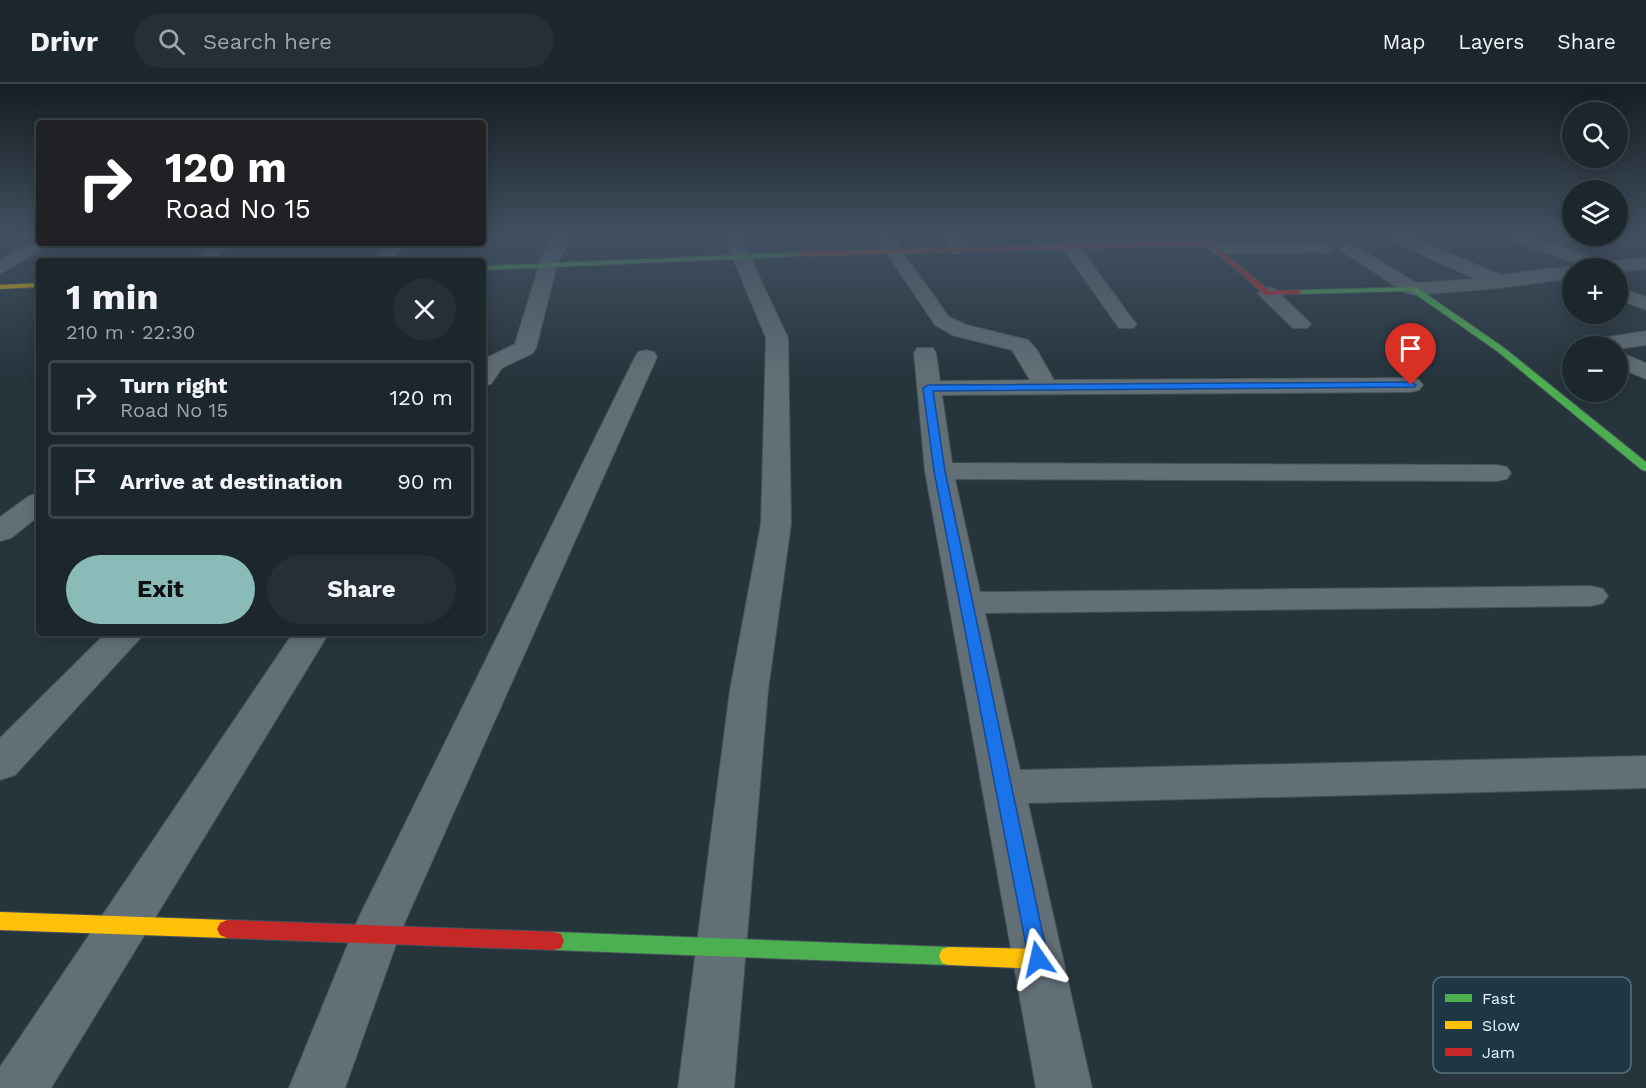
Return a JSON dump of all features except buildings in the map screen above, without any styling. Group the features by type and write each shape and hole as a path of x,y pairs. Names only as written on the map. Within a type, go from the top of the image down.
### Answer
{"street":[{"path":"486,375 494,363 525,348 543,284"},
{"path":"706,1088 723,949 749,690 776,524 777,338 753,284"},
{"path":"916,284 942,321 968,333 1020,345 1026,350 1046,387"},
{"path":"1097,284 1126,324"},
{"path":"1257,284 1300,324"},
{"path":"1405,284 1500,349 1646,468"},
{"path":"1268,293 1413,289 1477,284"},
{"path":"0,286 36,285"},
{"path":"1628,297 1646,304"},
{"path":"1628,341 1646,338"},
{"path":"317,1088 376,933 646,357"},
{"path":"1628,363 1646,372"},
{"path":"1064,1088 939,471 926,370 1046,387 1411,385"},
{"path":"939,471 1497,473"},
{"path":"0,532 36,504"},
{"path":"966,603 1591,596"},
{"path":"0,764 124,636"},
{"path":"19,1088 309,636"},
{"path":"1003,787 1646,772"},
{"path":"0,921 1038,959"}],"traffic: fast":[{"path":"1298,292 1413,289 1500,349 1646,468"},
{"path":"554,941 949,956"}],"traffic: slow":[{"path":"0,287 36,285"},
{"path":"0,921 227,929"},
{"path":"949,956 1038,959"}],"traffic: jam":[{"path":"1257,284 1268,293 1298,292"},
{"path":"227,929 554,941"}],"route":[{"path":"1038,959 939,471 928,388 1411,385"}]}
